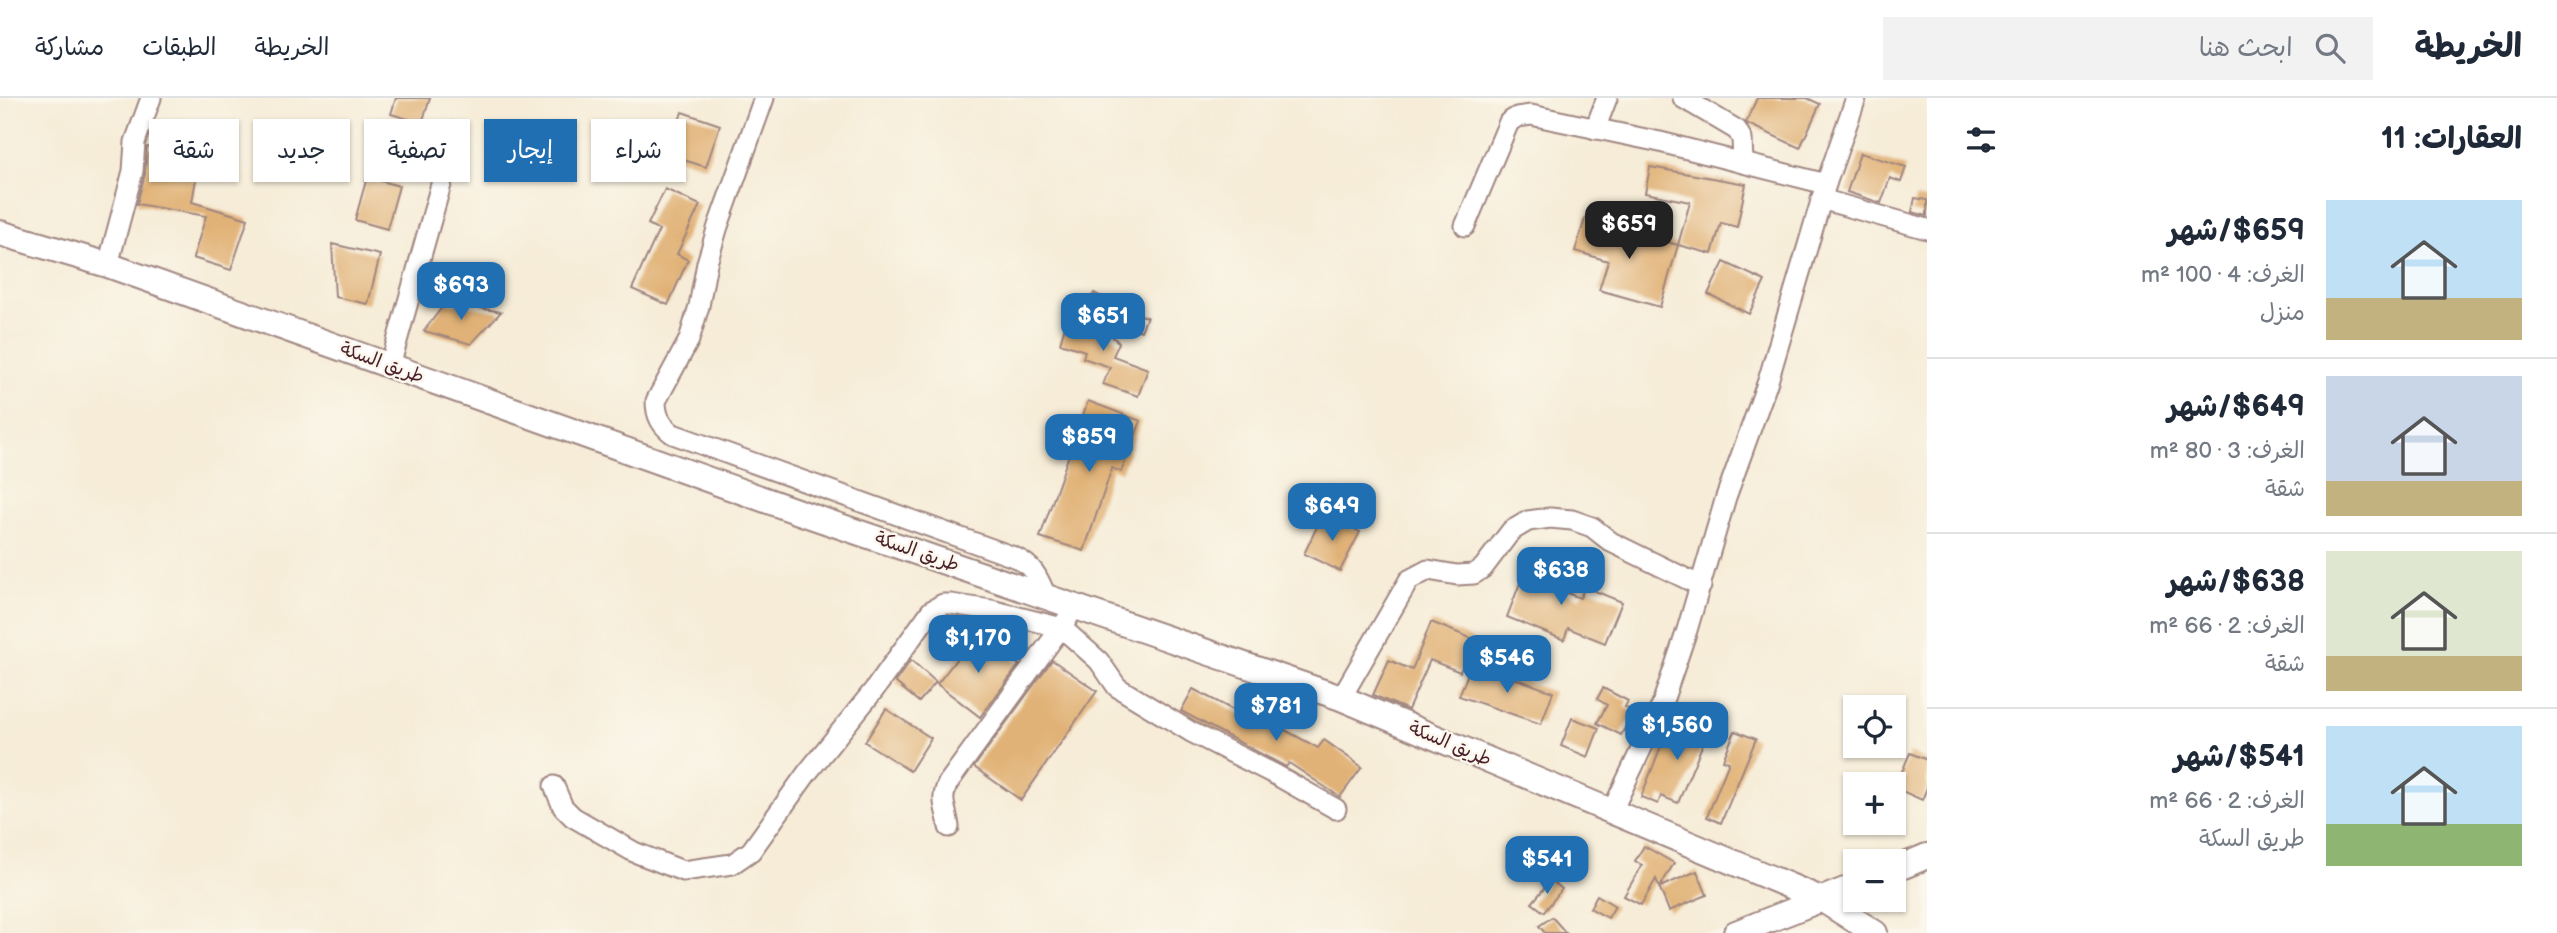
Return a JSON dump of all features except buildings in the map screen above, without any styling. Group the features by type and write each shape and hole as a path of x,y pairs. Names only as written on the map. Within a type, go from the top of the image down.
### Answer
{"main road":[{"name":"طريق السكة","path":"0,233 108,265 799,512 1341,698 1823,900 1871,932"},
{"path":"1906,865 1927,856"},
{"path":"1736,933 1843,891"}],"street":[{"path":"108,265 133,171 135,142 151,98"},
{"path":"764,98 718,226 689,340 656,401 656,412 663,426 673,434 1024,561 1035,572 1046,596"},
{"path":"1595,129 1607,98"},
{"path":"1683,98 1737,130 1742,139 1743,162"},
{"path":"1612,811 1661,707 1701,586 1726,497 1768,381 1824,192 1856,98"},
{"path":"1465,226 1509,122 1517,117 1531,115 1743,162 1927,229"},
{"path":"390,366 442,182"},
{"path":"1341,698 1409,580 1428,570 1457,575 1474,574 1483,568 1511,531 1528,521 1550,518 1572,520 1592,527 1611,542 1701,586"},
{"path":"554,786 562,807 573,817 634,852 683,871 732,864 751,851 931,611 943,604 951,604 1062,628 1099,661 1117,687 1191,732 1336,809"},
{"path":"949,827 943,804 943,794 948,783 1076,605"}]}
